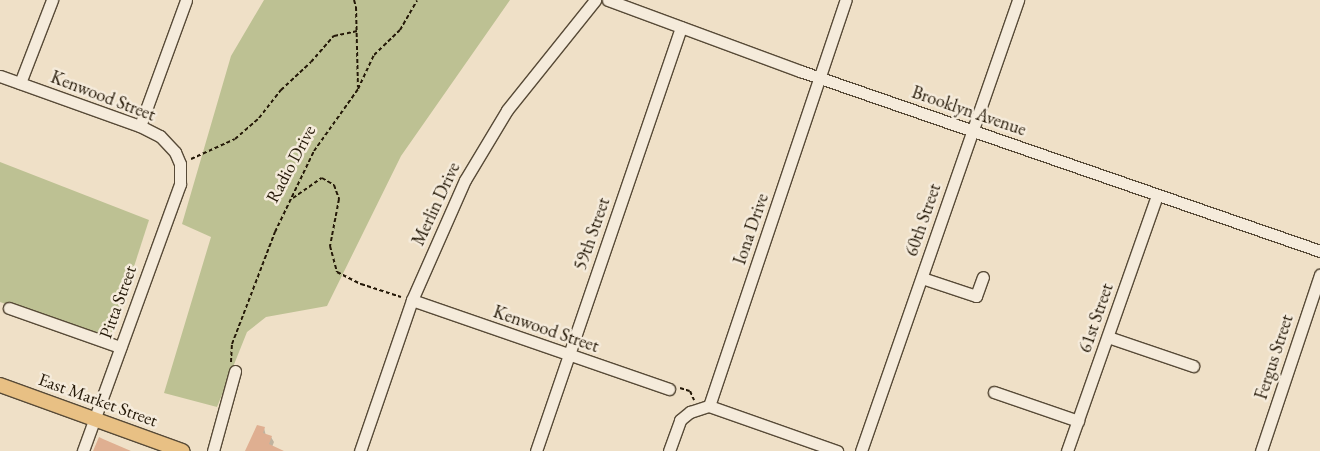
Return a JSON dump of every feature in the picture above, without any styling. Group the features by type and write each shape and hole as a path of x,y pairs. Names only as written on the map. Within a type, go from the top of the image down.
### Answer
{"main road":[{"name":"East Market Street","path":"0,385 182,451"}],"street":[{"path":"20,83 52,0"},
{"path":"140,126 186,0"},
{"name":"Merlin Drive","path":"360,451 412,300 465,180 507,110 595,0"},
{"name":"Brooklyn Avenue","path":"608,0 972,131 1320,251"},
{"name":"Iona Drive","path":"704,407 846,0"},
{"name":"60th Street","path":"861,451 1018,0"},
{"name":"59th Street","path":"536,451 681,27"},
{"name":"Kenwood Street","path":"0,76 140,126 160,136 169,144 180,164"},
{"name":"Pitta Street","path":"83,451 180,184 180,164"},
{"name":"61st Street","path":"1067,451 1157,195"},
{"name":"Fergus Street","path":"1261,451 1320,274"},
{"path":"922,278 976,296 983,277"},
{"name":"Kenwood Street","path":"412,300 569,356 669,389"},
{"path":"9,308 120,347"},
{"path":"1108,337 1193,366"},
{"path":"213,451 235,371"},
{"path":"994,392 1078,421"},
{"path":"670,451 680,420 690,412 704,407 838,451"}],"path":[{"path":"354,0 358,89"},
{"name":"Radio Drive","path":"235,371 229,359 237,333 275,232 314,151 358,89 374,55 400,30 417,0"},
{"path":"180,164 235,139 259,118 281,90 311,62 334,36 356,31"},
{"path":"290,200 322,178 334,185 339,199 330,246 337,272 361,284 412,300"},
{"path":"669,389 675,386 690,391 704,407"}],"green space":[{"path":"264,0 510,0 401,156 327,306 266,317 247,332 217,407 164,393 211,237 182,224 231,56"},
{"path":"0,162 149,220 110,341 0,302"}],"building":[{"path":"257,425 265,427 263,433 272,436 269,444 284,451 245,451"},
{"path":"99,437 103,439 131,451 93,451"}]}
